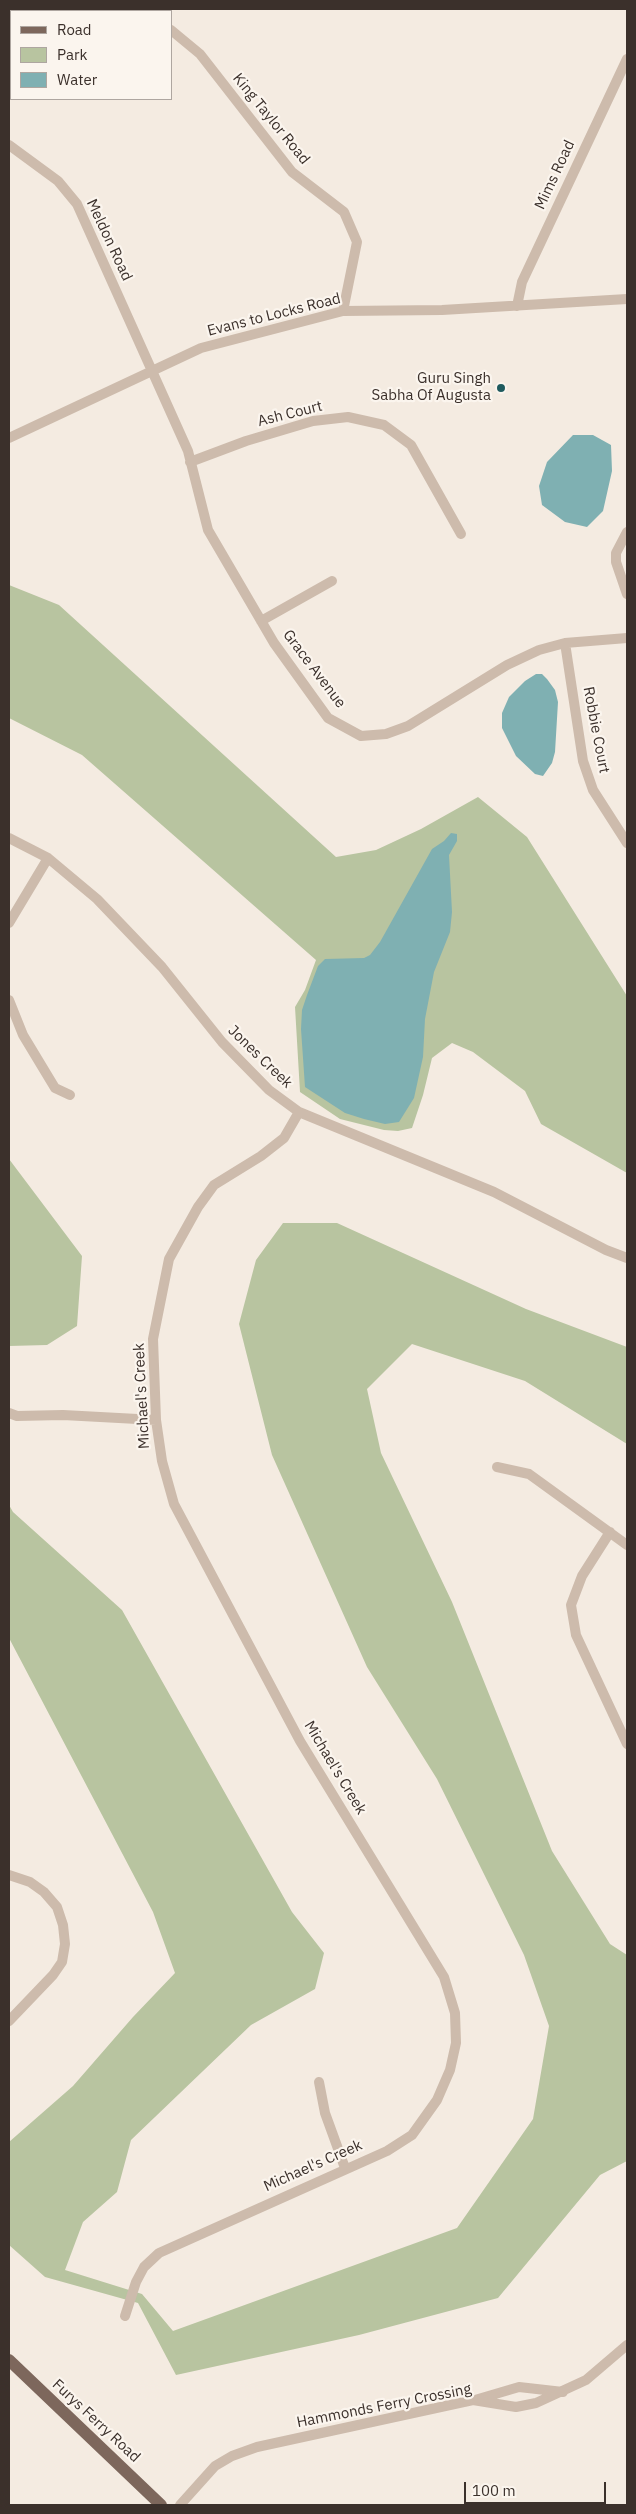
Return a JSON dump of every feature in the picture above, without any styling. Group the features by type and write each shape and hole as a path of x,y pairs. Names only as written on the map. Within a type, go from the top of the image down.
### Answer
{"main road":[{"name":"Furys Ferry Road","path":"9,2360 161,2505"}],"street":[{"name":"King Taylor Road","path":"172,31 200,54 292,172 344,212 357,242 343,311"},
{"name":"Mims Road","path":"516,306 522,282 627,59"},
{"name":"Meldon Road","path":"9,145 58,180 77,204 152,372"},
{"name":"Evans to Locks Road","path":"9,438 201,348 343,311 516,306 627,299"},
{"name":"Grace Avenue","path":"152,372 188,451 208,530 261,621 328,718 361,736 386,734 408,726 507,665 539,650 565,643 627,638"},
{"name":"Ash Court","path":"190,462 246,441 313,421 348,417 384,425 412,445 461,534"},
{"path":"627,532 616,553 616,562 627,594"},
{"path":"261,621 332,581"},
{"name":"Robbie Court","path":"565,643 583,761 593,790 627,844"},
{"name":"Jones Creek","path":"9,838 48,858 97,899 162,967 222,1042 262,1083 299,1112 494,1192 606,1250 627,1258"},
{"path":"9,922 48,858"},
{"path":"9,1000 23,1035 55,1088 70,1095"},
{"name":"Michael's Creek","path":"125,2316 136,2282 144,2267 159,2253 386,2151 412,2135 437,2100 450,2070 456,2043 455,2013 444,1977 300,1741 174,1504 162,1462 156,1420 153,1339 169,1259 198,1207 214,1185 261,1156 284,1138 299,1112"},
{"path":"9,1413 17,1416 63,1415 156,1420"},
{"path":"497,1467 529,1474 627,1545"},
{"path":"610,1532 582,1576 571,1605 576,1635 627,1744"},
{"path":"9,1875 30,1882 44,1892 57,1907 63,1925 65,1944 62,1962 53,1975 9,2021"},
{"path":"319,2082 325,2114 345,2168"},
{"name":"Hammonds Ferry Crossing","path":"180,2505 215,2466 232,2456 257,2447 473,2400 516,2407 536,2403 564,2392 586,2380 627,2345"},
{"path":"473,2400 518,2387 564,2392"}],"green space":[{"path":"9,585 59,605 336,857 376,850 421,829 478,797 527,837 627,996 627,1173 541,1124 525,1091 473,1052 452,1043 432,1058 423,1095 412,1128 398,1131 384,1130 340,1119 300,1092 295,1007 305,990 316,960 82,755 9,718"},
{"path":"9,1159 82,1256 77,1326 47,1345 9,1346"},
{"path":"283,1223 337,1223 526,1309 627,1347 627,1444 525,1381 412,1344 367,1389 381,1453 452,1602 552,1851 610,1944 627,1955 627,2161 600,2175 498,2298 359,2335 176,2375 138,2303 45,2277 9,2245 9,2142 73,2086 133,2017 175,1973 153,1912 9,1638 9,1505 13,1512 122,1610 292,1912 324,1953 315,1989 251,2025 131,2140 117,2192 83,2222 65,2270 142,2294 173,2331 457,2228 533,2119 549,2026 524,1955 437,1779 367,1667 272,1455 239,1324 256,1260"}],"water":[{"path":"573,435 593,435 611,445 612,471 603,511 587,527 565,522 542,505 539,486 547,462"},
{"path":"536,674 542,674 547,679 555,690 558,702 555,752 552,763 543,776 535,774 516,756 502,728 502,713 509,697 525,681"},
{"path":"451,833 457,834 457,841 449,855 452,912 450,932 434,972 425,1019 423,1057 414,1098 399,1122 385,1124 345,1113 305,1087 301,1029 302,1010 307,995 318,966 325,959 364,958 370,955 380,942 432,849 444,841"}],"place":[{"name":"Guru Singh Sabha Of Augusta","path":"501,388"}]}
